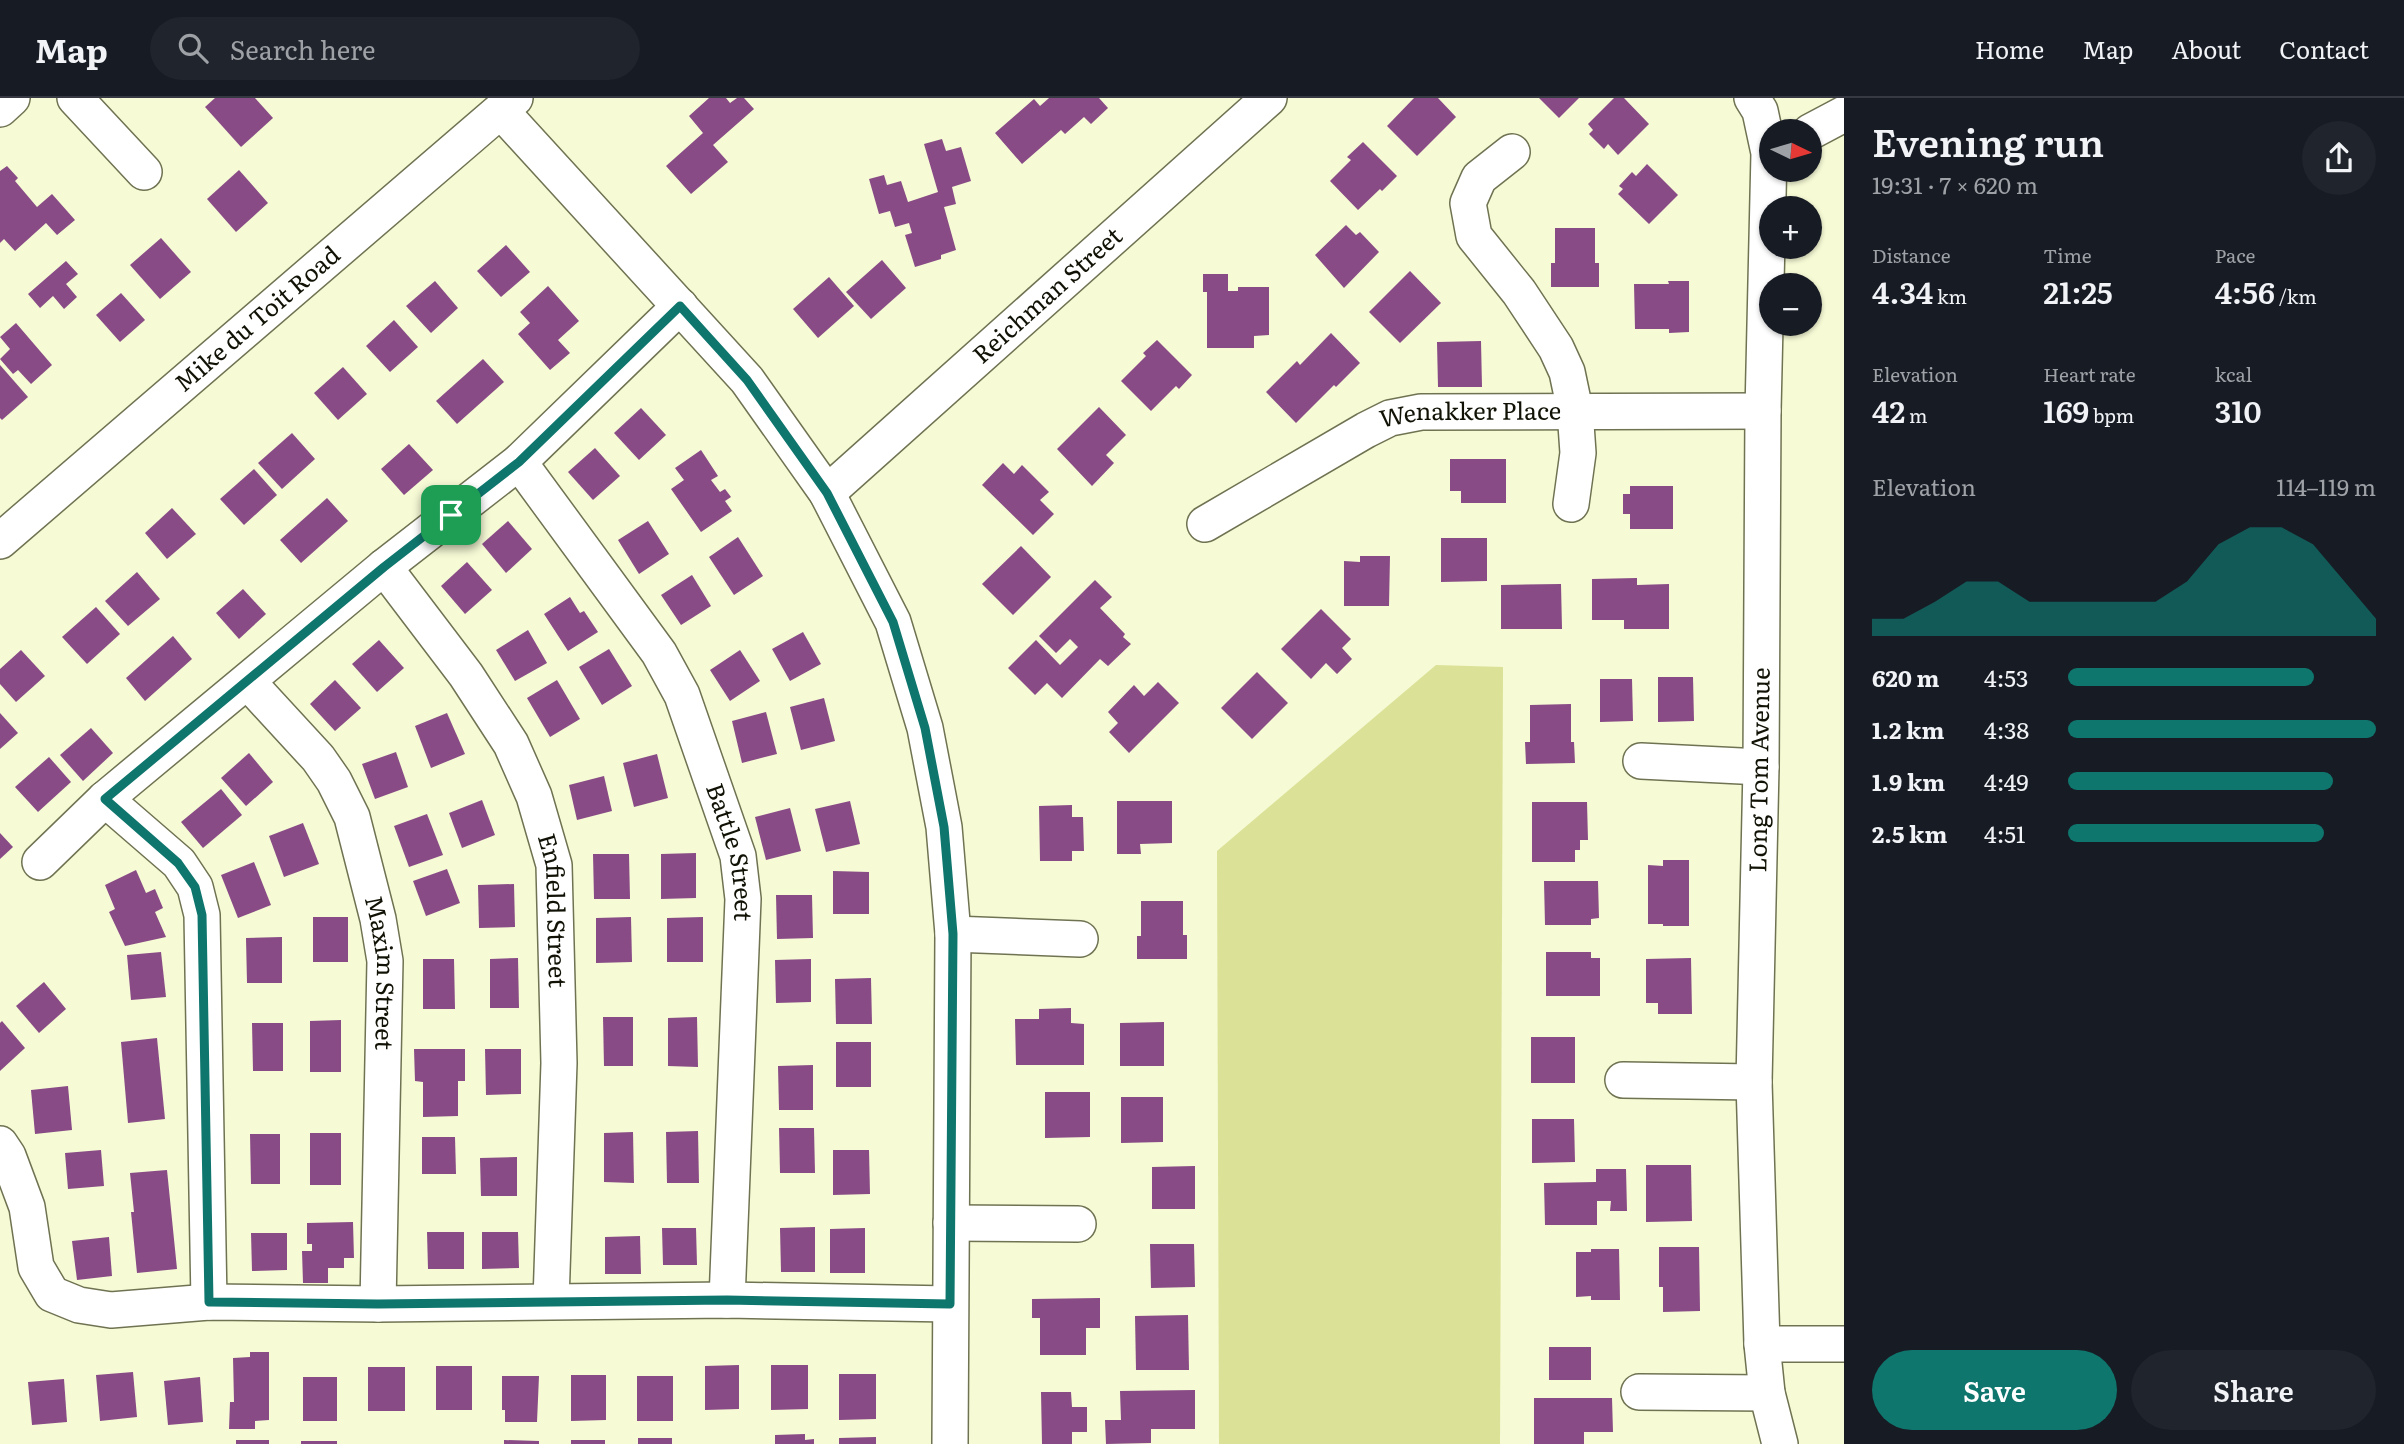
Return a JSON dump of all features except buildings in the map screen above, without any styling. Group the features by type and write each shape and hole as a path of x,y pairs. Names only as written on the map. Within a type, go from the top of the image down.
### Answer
{"street":[{"path":"75,98 144,172"},
{"name":"Reichman Street","path":"827,493 1269,98"},
{"name":"Long Tom Avenue","path":"1752,98 1762,119"},
{"path":"508,104 680,306 747,380 827,493 893,622 925,728 944,827 953,934 950,1444"},
{"name":"Mike du Toit Road","path":"0,541 508,104"},
{"path":"1822,126 1844,114"},
{"path":"1512,152 1479,178 1468,203 1474,236 1519,292 1556,348 1567,373 1576,410 1578,453 1571,505"},
{"name":"Long Tom Avenue","path":"1769,182 1763,411 1761,767 1754,1082 1762,1344 1767,1393 1780,1444"},
{"path":"40,862 105,799 384,567 519,462 680,306"},
{"name":"Wenakker Place","path":"1205,524 1390,418 1420,412 1763,411"},
{"name":"Battle Street","path":"519,462 659,653 682,695 738,856 743,899 727,1300"},
{"name":"Enfield Street","path":"384,567 466,675 511,744 534,796 554,865 559,1063 551,1301"},
{"name":"Maxim Street","path":"248,682 318,758 334,781 352,817 378,919 385,961 378,1304"},
{"path":"1641,761 1761,767"},
{"path":"105,799 178,863 195,887 202,915 209,1302"},
{"path":"953,934 1080,939"},
{"path":"1623,1080 1754,1082"},
{"path":"0,1144 8,1156 27,1207 36,1267 52,1294 79,1305 111,1310 209,1302 378,1304 727,1300 950,1304"},
{"path":"951,1223 1078,1224"},
{"path":"1762,1344 1844,1344"},
{"path":"1639,1392 1767,1393"}],"green space":[{"path":"1436,665 1503,667 1500,1444 1219,1444 1217,851"}],"route":[{"path":"680,306 747,380 827,493 893,622 925,728 944,827 953,934 950,1304 727,1300 378,1304 209,1302 202,915 195,887 178,863 105,799 384,567 451,515 519,462 680,306"}]}
